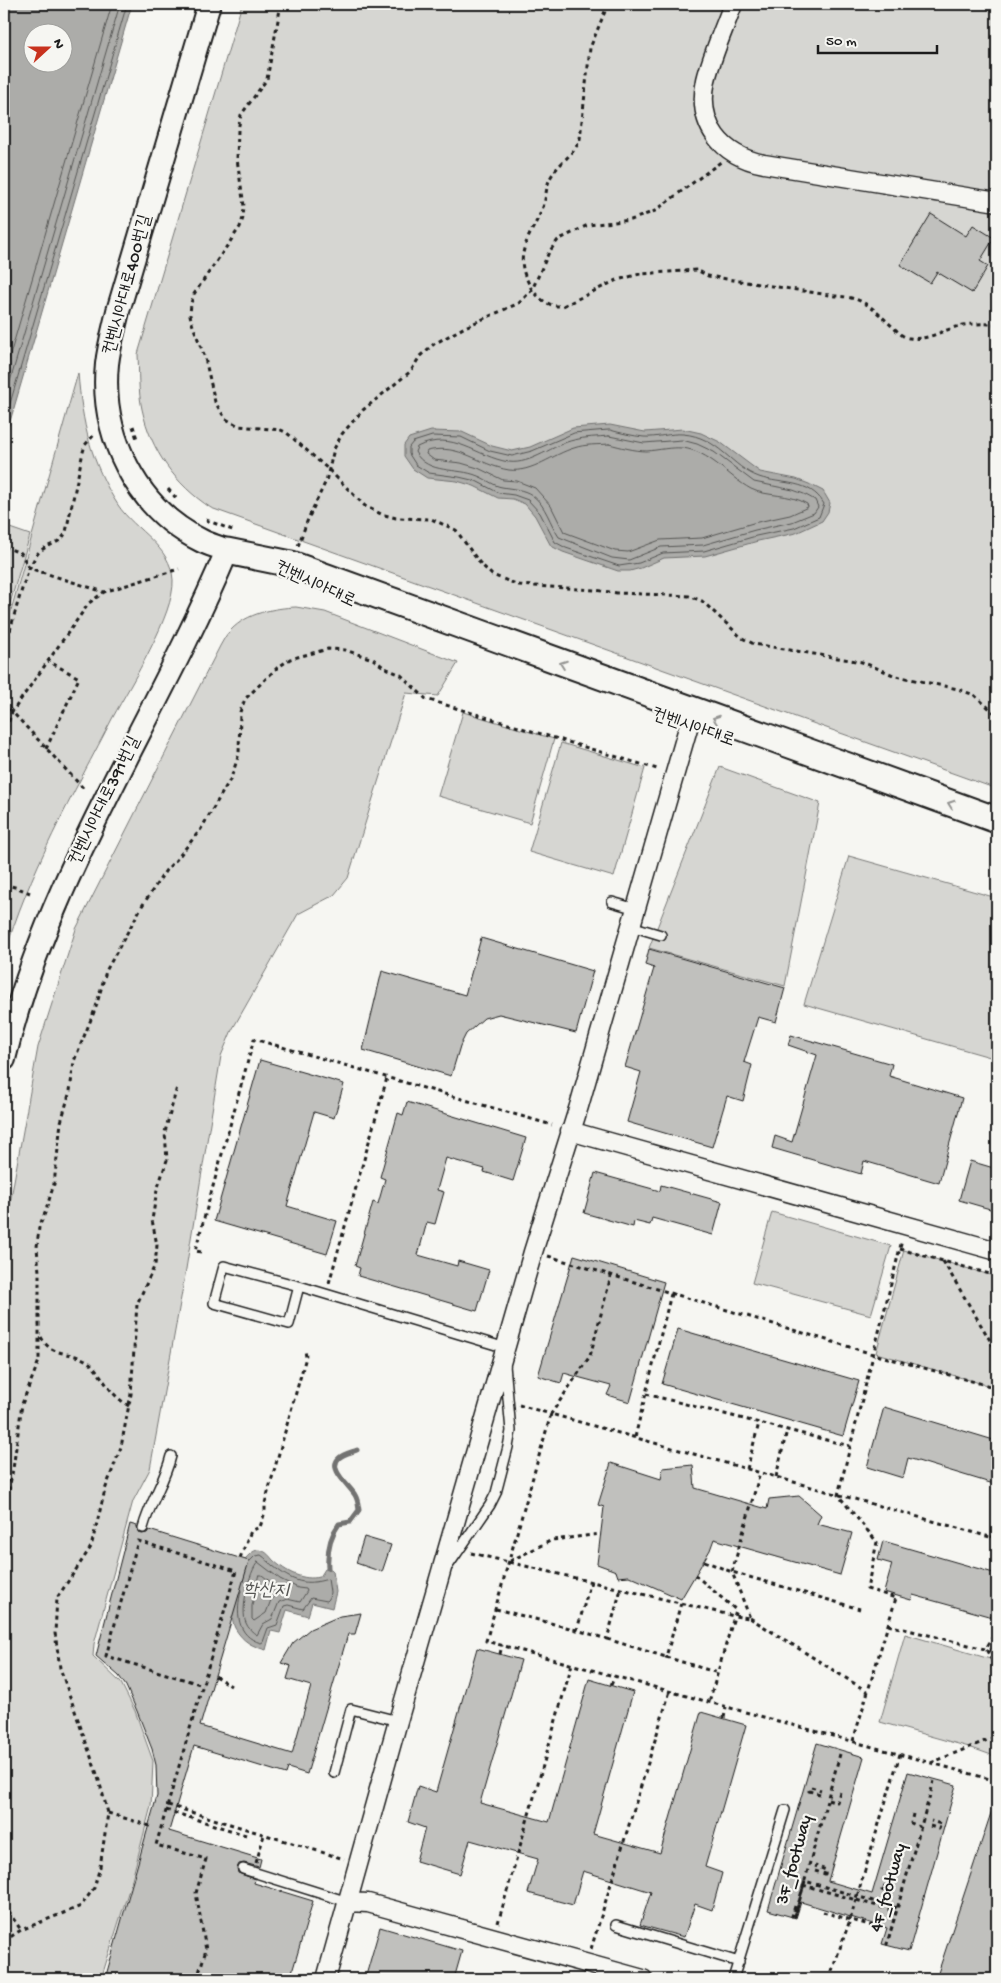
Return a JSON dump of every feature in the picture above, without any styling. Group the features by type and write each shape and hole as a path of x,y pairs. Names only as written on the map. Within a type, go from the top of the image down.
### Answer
{"main road":[{"path":"232,541 258,557"},
{"name":"컨벤시아대로","path":"258,557 292,564 997,820"},
{"name":"컨벤시아대로","path":"258,557 341,599 688,728 997,838"}],"street":[{"name":"컨벤시아대로400번길","path":"209,4 118,311 109,350 106,387 110,422 117,444 126,466 144,493 166,516 203,541 232,541"},
{"path":"733,4 706,80 704,97 705,114 711,130 721,144 732,153 748,161 764,164 997,202"},
{"name":"컨벤시아대로391번길","path":"4,1059 23,987 64,883 232,541"},
{"path":"326,1979 505,1351 688,728"},
{"path":"570,1131 997,1251"},
{"path":"348,1902 368,1903 643,1979"}],"lane":[{"path":"612,902 636,908"},
{"path":"631,926 661,935"},
{"path":"299,1286 289,1324 214,1303 224,1266 299,1286 505,1351 511,1432 496,1493 490,1505 440,1576"},
{"path":"143,1528 153,1498 166,1474 171,1456"},
{"path":"334,1773 351,1709 398,1721"},
{"path":"733,1979 784,1810"},
{"path":"243,1869 348,1902"},
{"path":"616,1925 739,1962"}],"path":[{"path":"281,4 267,79 241,115 238,130 237,159 244,206 243,218 240,227 194,294 191,303 190,315 205,358 215,402 226,419 239,426 281,430 328,470 365,506 381,514 396,518 431,519 456,530 479,562 492,574 501,579 519,585 617,593 689,596 702,601 742,638 754,644 862,662 896,676 958,689 974,695 997,715"},
{"path":"608,4 590,48 580,139 576,149 553,174 545,189 544,205 527,238 522,257 524,272 532,290 548,304 563,306 617,280 640,274 697,270 708,276 850,297 868,305 901,335 909,338 923,338 966,324 997,324"},
{"path":"292,564 308,519 326,481 334,449 342,434 363,410 411,371 420,356 434,344 465,327 519,303 532,290 549,252 558,240 588,225 631,220 655,211 732,153"},
{"path":"131,418 138,442"},
{"path":"4,654 30,568 39,552 64,537 85,445 94,435"},
{"path":"166,487 182,504"},
{"path":"205,520 232,541"},
{"path":"4,547 21,553 30,568 104,592"},
{"path":"4,737 12,712 89,603 104,592 179,569"},
{"path":"4,1514 13,1469 22,1404 39,1361 38,1227 45,1213 54,1184 61,1122 70,1092 74,1060 96,1007 110,963 147,899 166,870 201,829 231,778 239,754 240,712 245,699 277,668 290,659 328,649 345,650 373,659 385,668 401,675 426,699 657,769"},
{"path":"46,749 79,678 48,661"},
{"path":"4,702 83,788"},
{"path":"4,841 4,860"},
{"path":"4,884 30,893"},
{"path":"201,1252 195,1250 254,1039 552,1125"},
{"path":"335,1260 387,1078"},
{"path":"4,1940 21,1930 76,1908 88,1898 94,1888 100,1868 108,1813 98,1778 60,1668 55,1633 57,1598 90,1547 105,1490 121,1447 129,1406 137,1304 155,1265 157,1245 152,1220 157,1190 167,1160 165,1132 176,1088"},
{"path":"838,1495 906,1225"},
{"path":"900,1249 997,1276"},
{"path":"534,1252 874,1354 997,1388"},
{"path":"943,1261 997,1352"},
{"path":"611,1276 590,1356 551,1414 486,1641 997,1781"},
{"path":"635,1437 671,1294"},
{"path":"40,1337 45,1346 54,1352 72,1354 89,1362 110,1390 129,1406"},
{"path":"240,1558 251,1531 260,1527 306,1357 305,1350"},
{"path":"646,1394 850,1446"},
{"path":"509,1402 997,1539"},
{"path":"747,1469 759,1422"},
{"path":"776,1477 787,1430"},
{"path":"750,1618 732,1572 760,1472"},
{"path":"838,1495 877,1542 868,1589 896,1598 853,1741"},
{"path":"992,1538 997,1528"},
{"path":"510,1562 552,1540 601,1534"},
{"path":"198,1979 206,1950 196,1893 206,1859 156,1844 167,1808 203,1685 236,1571 138,1542 106,1656 203,1685"},
{"path":"458,1551 734,1616 750,1618 868,1692"},
{"path":"704,1560 732,1572 860,1609"},
{"path":"695,1575 736,1610 709,1702"},
{"path":"577,1630 591,1581"},
{"path":"607,1639 621,1589"},
{"path":"666,1657 681,1603"},
{"path":"496,1609 577,1630 718,1672"},
{"path":"888,1625 997,1652"},
{"path":"986,1649 997,1629"},
{"path":"500,1654 502,1645"},
{"path":"986,1649 997,1670"},
{"path":"498,1925 572,1664"},
{"path":"215,1676 231,1686"},
{"path":"611,1685 615,1676"},
{"path":"586,1963 670,1691"},
{"path":"724,1718 726,1707"},
{"path":"930,1763 997,1736"},
{"name":"4F_footway","path":"840,1754 795,1916 805,1881 897,1908 887,1944 934,1781"},
{"path":"830,1979 850,1920 900,1754"},
{"name":"3F_footway","path":"825,1809 835,1773 792,1916 803,1881 887,1906 897,1909 886,1945 913,1854 934,1781"},
{"path":"798,1899 830,1790"},
{"path":"800,1892 828,1799 837,1802 840,1792"},
{"path":"893,1919 929,1800"},
{"path":"167,1808 246,1835"},
{"path":"167,1808 344,1859"},
{"path":"108,1813 150,1826"},
{"path":"892,1926 920,1826 911,1823 913,1814"},
{"path":"887,1944 923,1817"},
{"path":"254,1872 264,1835"},
{"path":"803,1882 896,1910"},
{"path":"792,1916 803,1882"},
{"path":"803,1882 897,1909 890,1936"},
{"path":"4,1905 21,1930"},
{"path":"823,1912 873,1926"}],"shaded area":[{"path":"242,4 997,4 997,789 211,508 186,488 166,465 146,424 140,395 138,354"},
{"path":"78,373 85,426 101,474 118,505 133,523 159,548 166,558 171,568 173,580 172,594 167,611 150,649 113,717 38,865 4,957 4,635"},
{"path":"4,526 30,535 4,624"},
{"path":"296,607 325,612 458,663 438,696 406,693 348,878 334,895 298,914 232,1030 221,1056 184,1281 150,1469 133,1501 94,1644 93,1656 121,1683 135,1711 153,1761 151,1806 131,1883 101,1979 4,1979 4,1237 38,1047 76,929 220,646 229,632 245,619 261,612"},
{"path":"463,712 554,739 530,823 438,796"},
{"path":"561,743 645,768 614,877 529,852"},
{"path":"720,767 820,803 785,986 649,948"},
{"path":"849,856 997,898 997,1059 804,1004"},
{"path":"772,1212 891,1246 871,1315 752,1283"},
{"path":"904,1250 997,1277 997,1388 876,1353"},
{"path":"905,1634 997,1661 997,1757 969,1747 880,1722"}],"water":[{"path":"4,4 132,4 4,442"},
{"path":"610,425 645,432 683,429 701,433 720,442 760,472 796,479 823,491 830,503 828,512 822,521 796,533 758,541 705,556 664,558 641,568 630,571 618,571 551,546 535,516 525,504 513,499 498,498 474,486 457,481 427,478 413,469 404,456 404,445 409,438 431,431 462,432 492,446 512,451 530,447 573,428"},
{"name":"학산지","path":"257,1550 268,1554 283,1568 301,1577 320,1577 325,1569 331,1569 333,1571 336,1592 332,1608 312,1603 308,1616 287,1610 280,1633 271,1631 266,1650 252,1645 238,1633 232,1614 236,1586 243,1563 247,1557"}],"building":[{"path":"931,214 966,236 973,225 994,238 980,261 988,266 972,293 937,272 930,283 900,265"},
{"path":"481,938 593,971 576,1033 499,1014 484,1018 466,1034 460,1046 451,1076 363,1050 382,971 465,995"},
{"path":"649,949 785,988 776,1022 758,1017 744,1062 752,1065 743,1101 727,1096 712,1147 627,1122 641,1072 625,1067 654,968 645,965"},
{"path":"791,1035 892,1064 889,1076 962,1098 939,1183 864,1161 861,1174 772,1148 775,1136 792,1142 817,1055 788,1045"},
{"path":"260,1060 344,1084 334,1118 314,1112 287,1206 337,1221 327,1254 214,1221"},
{"path":"407,1102 526,1138 513,1181 484,1172 485,1169 446,1158 437,1190 444,1192 435,1224 427,1222 418,1255 457,1266 458,1261 489,1270 477,1311 358,1276 360,1268 355,1266 373,1202 378,1204 385,1179 380,1177 398,1113 403,1115"},
{"path":"970,1161 997,1169 997,1211 959,1200"},
{"path":"595,1173 660,1191 661,1185 722,1202 713,1235 652,1218 650,1225 634,1221 633,1227 584,1213"},
{"path":"574,1255 664,1282 630,1402 607,1395 611,1386 564,1373 561,1383 538,1376"},
{"path":"678,1329 859,1381 843,1436 662,1384"},
{"path":"884,1407 997,1441 997,1485 908,1458 903,1478 867,1467"},
{"path":"611,1463 661,1479 663,1468 693,1465 695,1488 767,1509 769,1499 799,1496 821,1515 817,1524 852,1533 840,1575 714,1539 710,1550 681,1599 629,1576 618,1577 616,1571 597,1564 604,1507 598,1505"},
{"path":"130,1524 137,1526 138,1532 142,1534 147,1533 149,1530 249,1561 200,1726 292,1754 311,1686 287,1679 291,1666 281,1663 293,1643 310,1629 340,1616 361,1613 355,1634 348,1634 307,1774 288,1768 286,1774 194,1746 169,1831 261,1859 259,1867 244,1863 239,1864 237,1868 238,1873 255,1879 254,1883 313,1901 290,1979 105,1979 157,1796 156,1765 152,1749 137,1711 126,1686 119,1676 96,1656"},
{"path":"364,1537 391,1545 382,1572 356,1563"},
{"path":"883,1541 997,1574 997,1600 992,1617 913,1595 911,1600 884,1592 892,1564 878,1560"},
{"path":"477,1648 521,1660 480,1803 549,1822 589,1679 633,1692 593,1834 660,1853 701,1712 746,1725 705,1867 722,1873 712,1910 695,1904 684,1937 640,1925 651,1892 583,1871 573,1905 528,1893 538,1859 470,1840 460,1874 416,1861 425,1828 408,1822 418,1786 436,1792"},
{"path":"817,1743 864,1757 828,1881 872,1894 908,1772 956,1785 909,1951 882,1944 887,1928 801,1902 796,1918 768,1910"},
{"path":"995,1801 997,1802 997,1979 936,1979"},
{"path":"380,1927 462,1951 454,1979 365,1979"}],"waterway":[{"path":"328,1568 328,1556 333,1534 339,1524 350,1522 359,1510 356,1497 337,1472 336,1462 343,1455 357,1450"}]}
